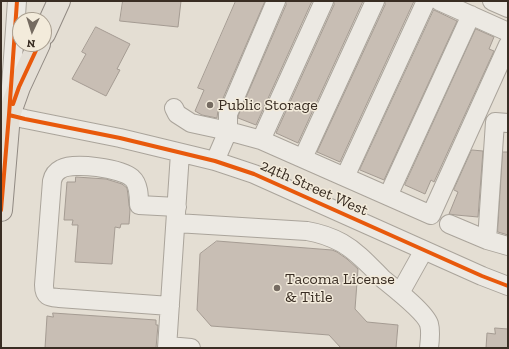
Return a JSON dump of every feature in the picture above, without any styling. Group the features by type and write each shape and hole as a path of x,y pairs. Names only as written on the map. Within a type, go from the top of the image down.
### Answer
{"main road":[{"path":"52,16 59,1"},
{"path":"1,210 5,122 35,52"}],"street":[{"path":"5,122 16,1"},
{"path":"215,161 228,131 228,114 276,1"},
{"path":"261,140 324,1"},
{"path":"303,158 375,1"},
{"path":"346,177 426,1"},
{"path":"439,1 508,32"},
{"path":"492,1 508,8"},
{"path":"388,196 471,15"},
{"path":"174,108 177,114 191,123 261,140 430,214 508,45"},
{"name":"24th Street West","path":"5,122 25,119 120,138 215,161 254,174 482,276 508,286"},
{"path":"487,240 495,122 508,123"},
{"path":"180,153 168,347 191,348"},
{"path":"170,306 59,298 51,297 46,294 44,285 50,188 53,176 56,172 64,168 77,166 102,168 124,174 131,178 135,182 138,191 139,204 176,215 307,231 341,243 358,254 427,319 430,329 429,348"},
{"path":"449,224 487,240 508,246"},
{"path":"400,293 424,250"}],"building":[{"path":"123,1 181,1 178,27 120,21"},
{"path":"236,1 265,1 218,110 217,118 202,115 195,111 204,90 198,88"},
{"path":"286,1 312,1 256,125 238,118 238,116 286,5"},
{"path":"334,1 363,1 298,143 276,133 334,5"},
{"path":"385,1 414,1 340,162 317,152 385,5"},
{"path":"434,10 457,21 384,180 360,170"},
{"path":"96,27 130,44 117,69 120,70 106,96 72,79 86,54 82,52"},
{"path":"476,29 494,37 489,49 494,51 434,182 431,180 425,194 405,185"},
{"path":"472,150 483,151 478,217 449,214 458,192 454,190"},
{"path":"503,152 508,152 508,235 498,232"},
{"path":"76,177 106,179 122,184 127,188 130,210 129,224 121,224 120,228 115,227 112,264 75,262 78,225 72,225 73,220 64,220 67,182 75,182"},
{"name":"Tacoma License & Title","path":"217,241 332,250 337,252 358,269 355,309 367,322 398,325 396,348 341,348 329,335 211,326 197,310 200,254"},
{"path":"53,313 156,320 156,325 158,325 156,348 45,348 47,316 53,317"},
{"path":"495,328 508,329 508,348 486,348 487,333 495,334"}],"cycle path":[{"path":"1,210 17,1"},
{"path":"13,104 35,52"},
{"path":"9,115 120,138 215,161 254,174 482,276 508,286"}],"place":[{"name":"Public Storage","path":"210,105"},
{"name":"Tacoma License & Title","path":"277,288"}]}
